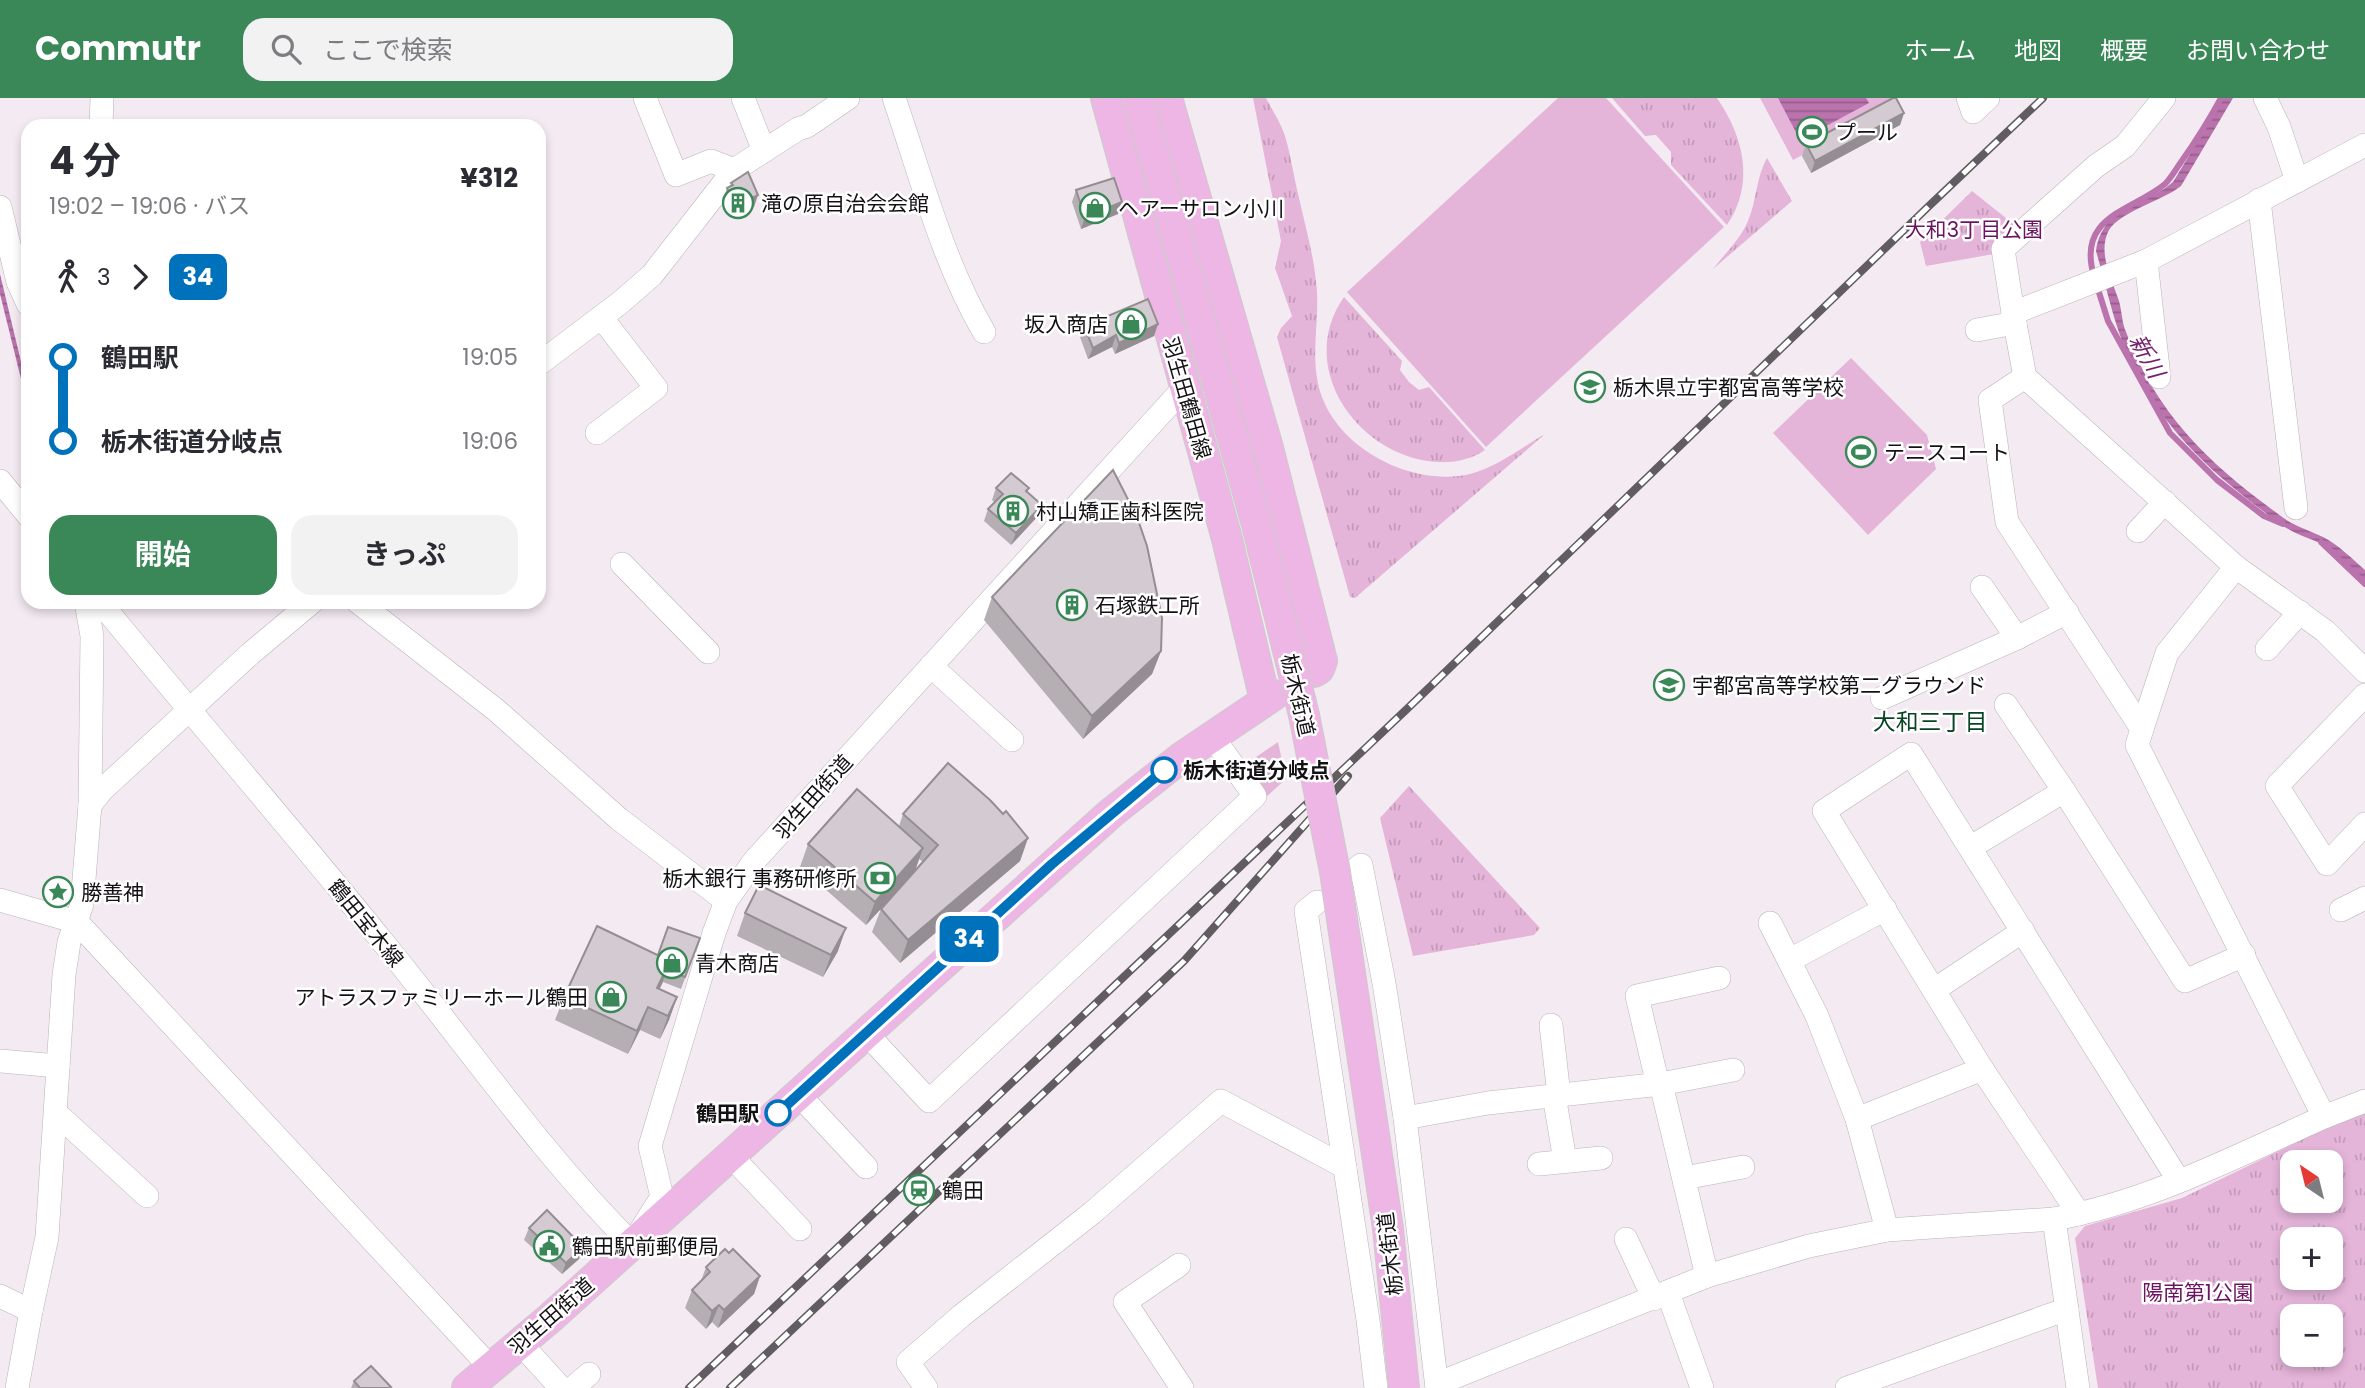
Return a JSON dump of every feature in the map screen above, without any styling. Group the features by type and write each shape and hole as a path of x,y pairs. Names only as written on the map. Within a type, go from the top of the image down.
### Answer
{"main road":[{"name":"羽生田鶴田線","path":"632,1244 1111,813 1182,757 1270,697 1105,98"},
{"name":"栃木街道","path":"1138,98 1256,525 1304,715 1335,872 1388,1229 1404,1388"},
{"path":"1167,98 1296,554 1322,661 1320,669 1314,672"},
{"name":"羽生田街道","path":"467,1388 632,1244"}],"street":[{"path":"101,119 102,98"},
{"path":"645,98 676,175 711,161 734,170"},
{"path":"743,98 764,151"},
{"path":"546,359 652,275 734,170 798,129 807,127 848,98"},
{"path":"894,98 952,267 966,301 984,332"},
{"path":"1968,98 1973,112 1988,98"},
{"path":"2164,98 2125,146 2096,166 2003,249 2025,377 2236,566 2325,631 2365,671"},
{"path":"2266,98 2297,181"},
{"path":"1977,330 2014,318 2146,261 2365,145"},
{"path":"2259,200 2297,508"},
{"path":"0,207 21,287"},
{"path":"2146,261 2159,377"},
{"path":"597,433 656,388 601,317"},
{"path":"2025,377 1990,400 2007,522 2143,729"},
{"name":"羽生田街道","path":"632,1244 662,1197 650,1146 726,901 755,860 1184,388"},
{"path":"0,481 21,506"},
{"path":"2138,531 2165,502"},
{"path":"622,564 708,652"},
{"path":"2236,566 2167,653 2137,745 2323,1117"},
{"path":"1982,587 2017,638"},
{"path":"18,1388 30,1311 47,1237 64,975 69,942 82,904 90,805 92,636 87,609"},
{"name":"鶴田宝木線","path":"106,609 383,942 603,1215 632,1244"},
{"path":"90,805 102,790 189,710 304,609"},
{"path":"367,609 496,710 619,819 726,901"},
{"path":"1882,698 2017,638 2067,612"},
{"path":"2267,649 2300,612"},
{"path":"932,666 1012,740"},
{"path":"2365,695 2277,786 2326,864 2365,824"},
{"path":"2006,705 2185,981 2244,955"},
{"path":"866,1033 929,1101 1255,796 1212,736"},
{"path":"2079,1214 1982,1069 1824,811 1911,754 2179,1181"},
{"path":"1971,847 2064,791"},
{"path":"1353,871 1361,865 1384,983 1405,1118 1437,1386 1707,1276 1809,1246 1887,1230 2054,1219 2079,1214 2179,1181 2365,1101"},
{"path":"2341,910 2365,898"},
{"path":"0,900 77,922 491,1368"},
{"path":"1317,902 1306,911 1376,1388"},
{"path":"1790,960 1885,909"},
{"path":"1770,922 1817,1016 1857,1119 1887,1230"},
{"path":"1934,990 2023,931"},
{"path":"1707,1276 1637,996 1719,978"},
{"path":"1550,1026 1565,1161"},
{"path":"0,1061 58,1066"},
{"path":"1857,1119 1982,1069"},
{"path":"1405,1118 1488,1103 1660,1084 1733,1070"},
{"path":"799,1095 866,1167"},
{"path":"926,1388 908,1362 961,1316 1092,1213 1221,1101 1345,1167"},
{"path":"56,1113 147,1196"},
{"path":"731,1156 800,1229"},
{"path":"1539,1164 1601,1158"},
{"path":"1684,1178 1743,1167"},
{"path":"2054,1219 2078,1388"},
{"path":"1626,1239 1661,1296 1702,1388"},
{"path":"1179,1265 1125,1302 1182,1388"},
{"path":"0,1296 30,1311"},
{"path":"1847,1388 2067,1309"},
{"path":"520,1343 561,1388"}],"green space":[{"path":"1253,98 1266,98 1287,144 1316,280 1315,358 1318,384 1332,416 1346,434 1382,461 1404,470 1448,477 1470,474 1490,467 1545,434 1355,598 1350,597 1277,337 1292,316 1275,268 1281,241"},
{"path":"1558,98 1606,98 1724,227 1486,447 1347,292"},
{"path":"1612,98 1717,98 1734,129 1743,161 1741,193 1727,225 1671,165 1671,152 1656,135 1645,136"},
{"name":"プール","path":"1760,98 1897,98 1900,104 1793,160"},
{"path":"1767,158 1792,201 1713,269 1745,228"},
{"name":"大和3丁目公園","path":"1972,191 2016,226 1994,254 1926,266 1920,242"},
{"path":"1344,297 1402,361 1400,370 1409,382 1419,390 1429,387 1485,450 1469,458 1451,462 1410,457 1384,445 1361,427 1343,405 1331,380 1327,352 1330,324"},
{"name":"テニスコート","path":"1851,358 1927,435 1936,469 1868,535 1773,433"},
{"path":"1278,742 1286,779 1265,798 1243,766"},
{"path":"1409,786 1540,928 1534,935 1413,956 1380,818"},
{"name":"陽南第1公園","path":"2365,1113 2365,1388 2098,1388 2075,1238 2085,1226 2182,1198 2280,1150 2280,1213 2343,1213 2343,1150 2281,1150"}],"shaded area":[{"path":"1778,98 1866,98 1869,103 1800,140"},
{"path":"2224,98 2233,98 2181,186 2123,217 2109,230 2105,257 2125,329 2154,390 2190,438 2211,460 2259,500 2285,519 2340,548 2365,570 2365,581 2330,549 2288,529 2258,507 2192,450 2156,406 2141,381 2122,341 2114,316 2096,251 2105,226 2111,218 2173,182"},
{"path":"0,274 21,362 21,379 0,294"}],"building":[{"path":"1896,98 1904,113 1815,161 1806,144"},
{"path":"748,172 758,195 736,206 727,188"},
{"path":"1114,178 1122,202 1085,217 1076,190"},
{"path":"1148,299 1158,324 1119,343 1116,335 1093,348 1084,326"},
{"name":"石塚鉄工所","path":"1113,470 1137,517 1147,546 1162,618 1161,651 1092,716 992,597"},
{"name":"村山矯正歯科医院","path":"1011,473 1029,488 1026,491 1042,505 1016,533 988,509 1003,494 996,488"},
{"path":"948,763 1003,814 1006,811 1028,838 908,940 881,909 938,845 903,814"},
{"path":"857,789 923,848 875,902 808,844"},
{"path":"759,885 846,928 831,955 745,913"},
{"name":"アトラスファミリーホール鶴田","path":"597,926 670,961 657,988 677,997 668,1016 648,1007 637,1031 564,997"},
{"path":"668,927 700,938 685,977 667,970 670,961 658,955"},
{"path":"547,1210 583,1247 566,1263 529,1228"},
{"path":"725,1249 729,1253 733,1249 760,1276 724,1310 719,1305 712,1311 692,1290 710,1272 706,1267"},
{"path":"371,1366 391,1387 360,1388 354,1381"}],"waterway":[{"name":"新川","path":"2094,276 2091,256 2093,240 2100,228 2123,209 2165,184 2221,98"},
{"name":"新川","path":"2097,286 2108,321 2170,433 2217,480 2264,516 2283,524"},
{"name":"新川","path":"2321,542 2365,584"}],"railway":[{"path":"689,1388 1408,708 2043,98"},
{"path":"730,1388 1184,961 1348,776"}],"bus line":[{"name":"34","path":"778,1113 1052,864 1164,770"}],"place":[{"name":"プール","path":"1812,132"},
{"name":"滝の原自治会会館","path":"738,203"},
{"name":"ヘアーサロン小川","path":"1095,208"},
{"name":"坂入商店","path":"1131,324"},
{"name":"栃木県立宇都宮高等学校","path":"1590,387"},
{"name":"テニスコート","path":"1861,452"},
{"name":"村山矯正歯科医院","path":"1013,511"},
{"name":"石塚鉄工所","path":"1072,605"},
{"name":"宇都宮高等学校第二グラウンド","path":"1669,685"},
{"name":"栃木街道分岐点","path":"1164,770"},
{"name":"栃木銀行 事務研修所","path":"880,878"},
{"name":"勝善神","path":"58,892"},
{"name":"青木商店","path":"672,963"},
{"name":"アトラスファミリーホール鶴田","path":"611,997"},
{"name":"鶴田駅","path":"778,1113"},
{"name":"鶴田","path":"919,1190"},
{"name":"鶴田駅前郵便局","path":"549,1246"}],"district":[{"name":"大和三丁目","path":"1930,722"}]}
